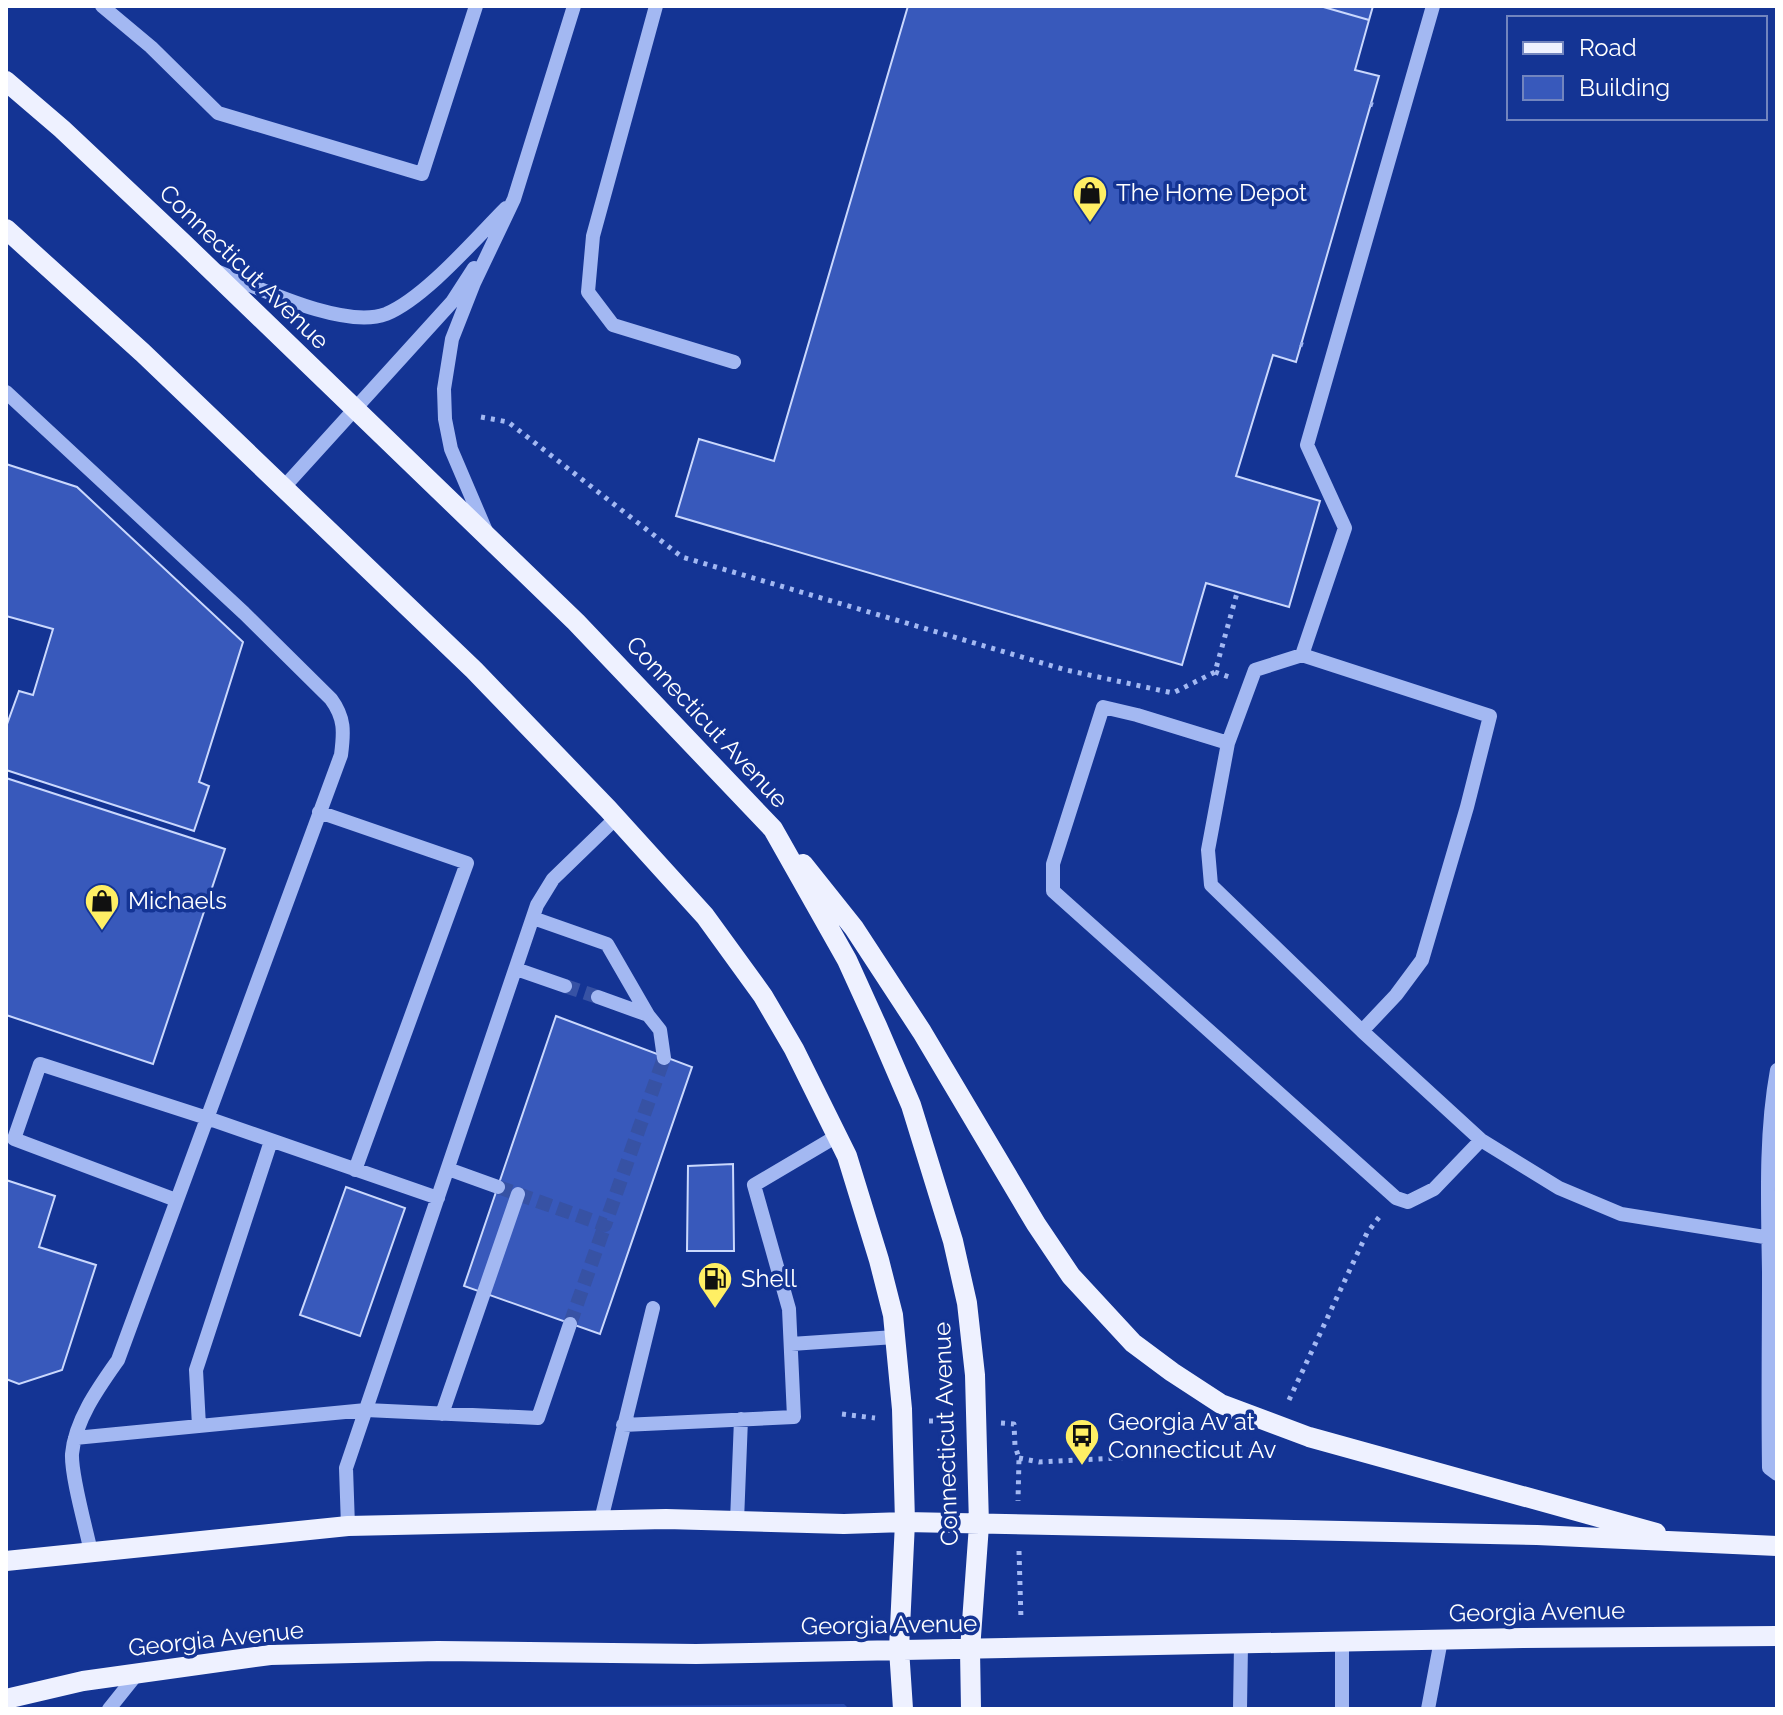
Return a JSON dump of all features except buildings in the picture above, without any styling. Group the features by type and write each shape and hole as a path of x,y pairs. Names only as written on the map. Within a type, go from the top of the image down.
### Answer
{"main road":[{"name":"Connecticut Avenue","path":"6,81 62,129 490,538 576,622 773,829 847,960 911,1105 953,1241 967,1303 975,1375 979,1525 970,1650 971,1709"},
{"name":"Connecticut Avenue","path":"6,229 143,353 474,670 705,916 735,954 794,1049 847,1156 893,1315 902,1409 905,1522 899,1649 903,1709"},
{"path":"773,829 854,928 922,1032 1036,1224 1071,1276 1133,1343 1221,1404 1309,1437 1690,1543"},
{"path":"6,1561 348,1526 601,1520 844,1524 905,1522 1537,1535 1777,1546"},
{"name":"Georgia Avenue","path":"6,1699 83,1681 270,1655 438,1651 696,1654 1777,1636"}],"lane":[{"path":"102,6 151,47 218,113 422,174 476,6"},
{"path":"490,538 451,449 445,419 444,389 452,339 474,283 514,199 574,6"},
{"path":"656,6 593,236 588,292 613,325 734,362"},
{"path":"1302,655 1345,528 1307,445 1433,6"},
{"path":"210,269 325,312 368,317 387,314 441,273 514,199"},
{"path":"284,487 452,302 514,199"},
{"path":"6,392 244,613 331,699 341,713 344,725 341,755 118,1360 85,1414 75,1438 72,1458 91,1552"},
{"path":"1362,1031 1396,995 1422,960 1490,716 1302,655 1255,670 1228,743 1208,850 1211,885 1362,1031 1481,1140 1559,1188 1621,1214 1773,1238"},
{"path":"1228,743 1103,707 1053,864 1053,891 1396,1198 1408,1202 1434,1189 1481,1140"},
{"path":"319,812 467,863 355,1170"},
{"path":"348,1526 346,1468 533,918 553,879 616,818"},
{"path":"533,918 607,944 660,1030 664,1058"},
{"path":"516,969 565,986"},
{"path":"598,997 648,1015"},
{"path":"176,1200 14,1139 40,1064 438,1198"},
{"path":"1777,1070 1773,1094 1769,1468 1777,1474"},
{"path":"623,1425 794,1417 789,1309 754,1185 837,1136"},
{"path":"199,1426 196,1370 271,1141"},
{"path":"448,1169 498,1187"},
{"path":"442,1414 518,1194"},
{"path":"601,1520 653,1308"},
{"path":"75,1438 366,1410 538,1418 570,1324"},
{"path":"791,1344 895,1337"},
{"path":"737,1521 741,1419"},
{"path":"1428,1709 1441,1640"},
{"path":"1342,1642 1342,1709"},
{"path":"1240,1709 1241,1644"},
{"path":"109,1709 137,1674"}],"path":[{"path":"481,417 508,422 682,557 1066,670 1173,693 1215,672 1250,684"},
{"path":"1215,672 1237,593"}],"shaded area":[{"path":"844,1704 849,1709 390,1709 399,1708"}],"tunnel":[{"path":"565,986 598,997"},
{"path":"498,1187 605,1225 664,1058"},
{"path":"570,1324 605,1225"}],"place":[{"name":"The Home Depot","path":"1090,224"},
{"name":"Michaels","path":"102,932"},
{"name":"Shell","path":"715,1310"},
{"name":"Georgia Av at Connecticut Av","path":"1082,1467"}]}
